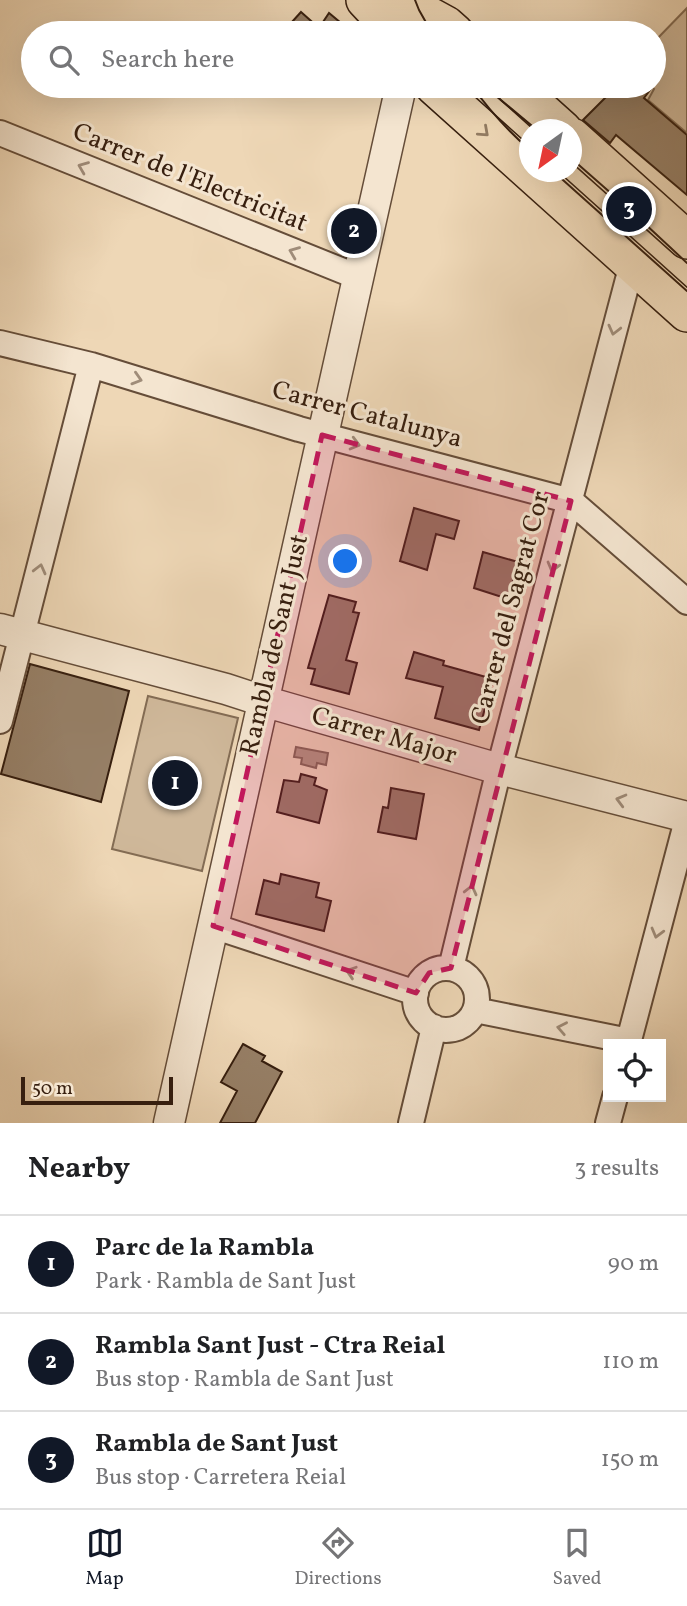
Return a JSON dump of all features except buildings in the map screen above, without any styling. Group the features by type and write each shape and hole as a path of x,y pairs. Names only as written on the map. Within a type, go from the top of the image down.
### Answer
{"main road":[{"path":"365,0 379,15 409,15 431,21"},
{"path":"446,98 687,313"},
{"path":"527,98 551,119"},
{"path":"582,146 687,240"}],"street":[{"name":"Rambla de Sant Just","path":"169,1123 398,98"},
{"name":"Carrer de l'Electricitat","path":"0,133 358,277"},
{"name":"Carrer del Sagrat Cor","path":"451,968 499,769 632,264"},
{"name":"Carrer Catalunya","path":"0,343 91,365 322,435 571,502 687,602"},
{"path":"0,721 11,632 91,365"},
{"name":"Carrer Major","path":"11,632 226,689 499,769 687,819"},
{"path":"630,1039 687,819"},
{"path":"213,926 416,993"},
{"path":"451,968 464,974 474,984 477,997 475,1010 469,1021 459,1028 447,1030 426,1022 419,1013 416,993 429,974 451,968"},
{"path":"475,1010 610,1039"},
{"path":"411,1123 434,1027"},
{"path":"608,1123 614,1102"}],"highlighted area":[{"path":"322,435 571,501 451,968 429,973 416,993 213,926"}],"shaded area":[{"path":"687,8 687,133 648,100 666,98 666,30"},
{"path":"148,696 238,718 202,871 112,849"},
{"path":"296,747 328,753 326,765 317,763 316,768 301,764 302,758 294,757"}],"tram line":[{"path":"415,0 425,21"},
{"path":"481,98 519,140"},
{"path":"498,98 524,119"},
{"path":"582,168 687,263"},
{"path":"565,182 687,291"}],"place":[{"name":"Rambla de Sant Just","path":"629,209"},
{"name":"Rambla Sant Just - Ctra Reial","path":"354,231"},
{"name":"Parc de la Rambla","path":"175,783"}]}
